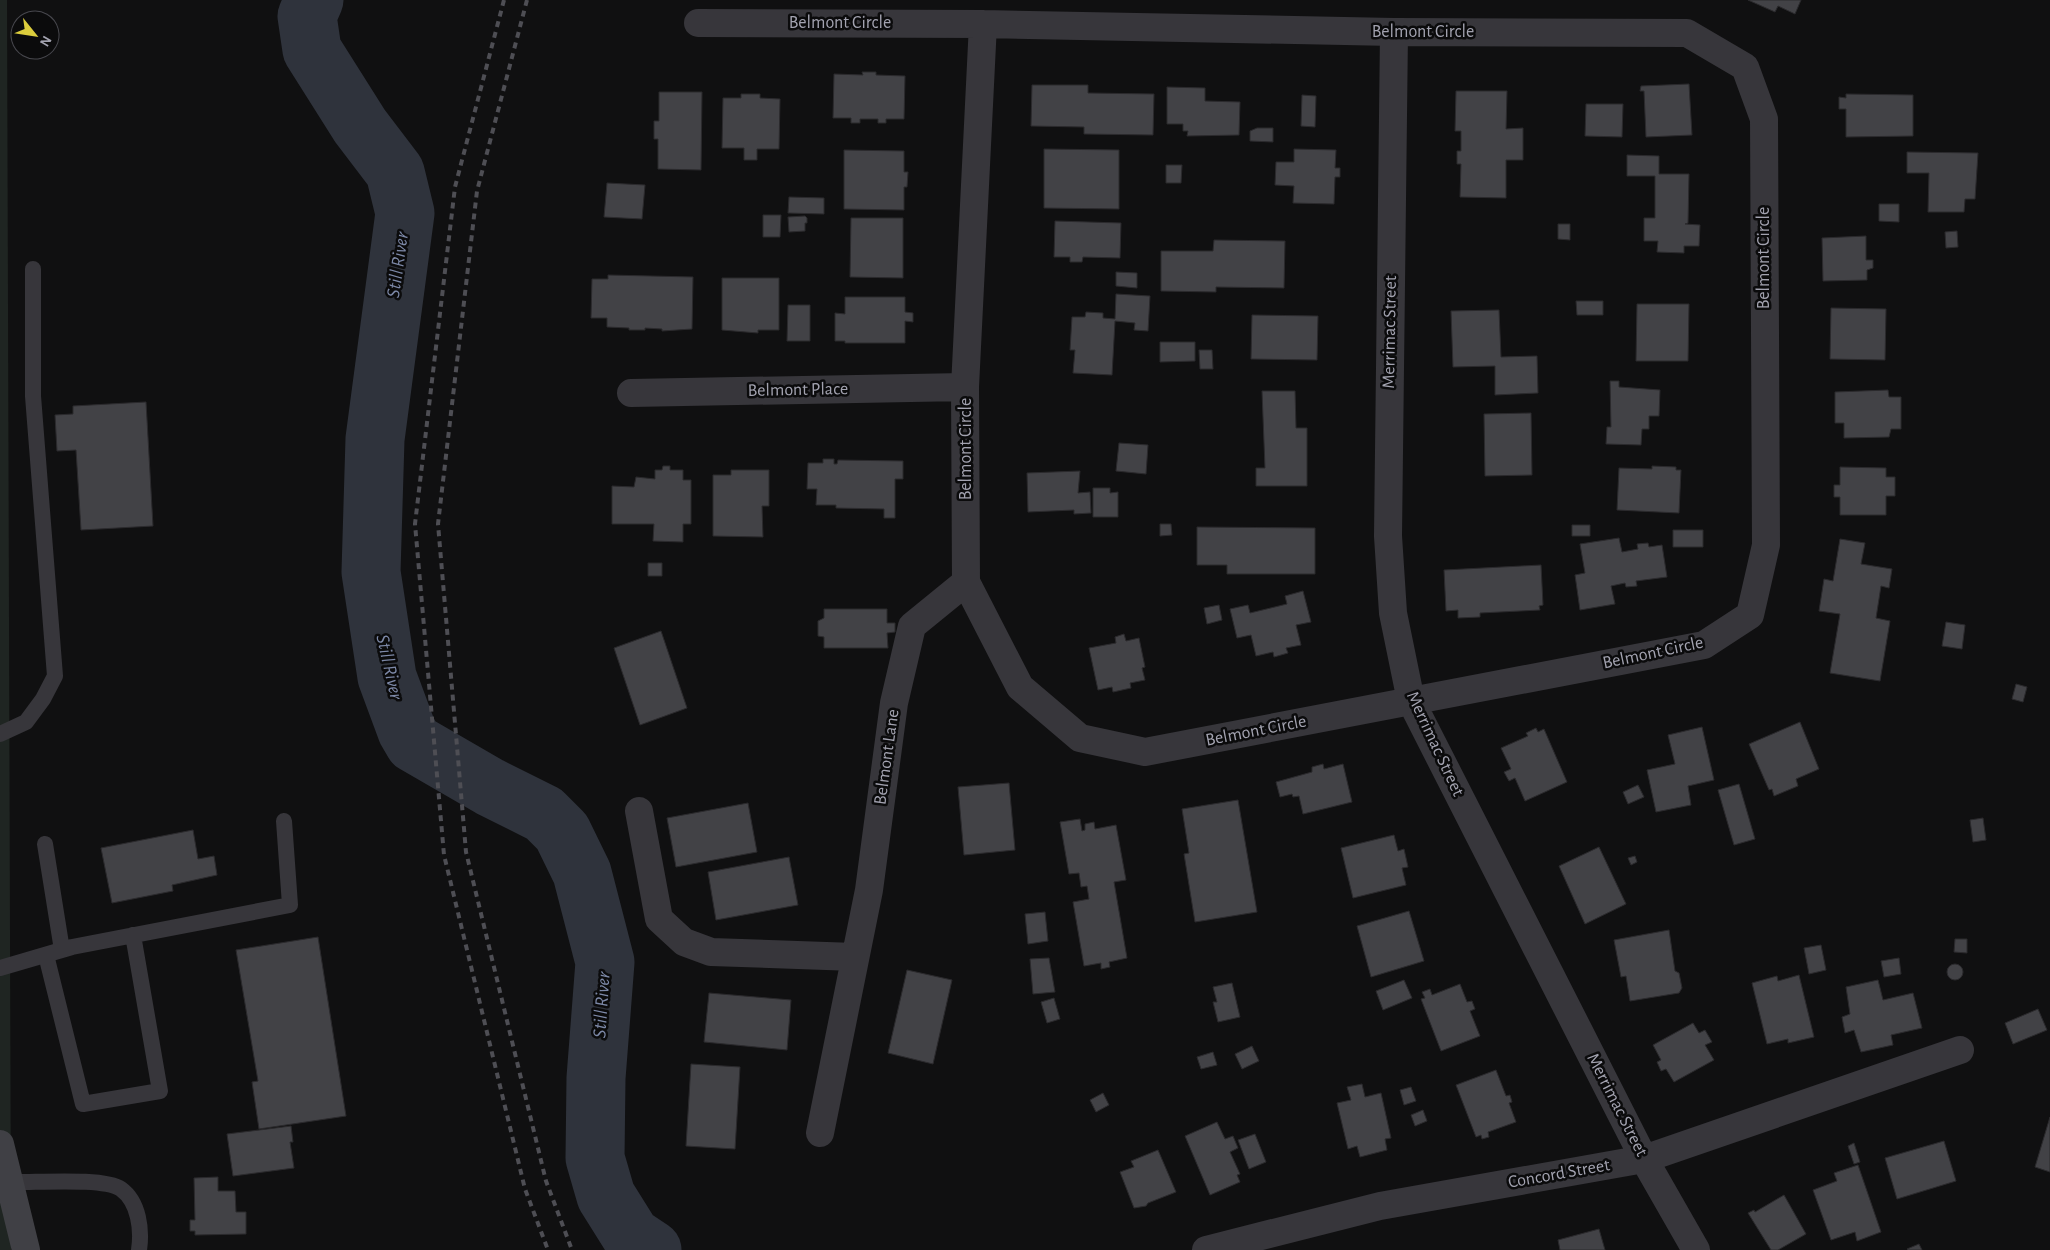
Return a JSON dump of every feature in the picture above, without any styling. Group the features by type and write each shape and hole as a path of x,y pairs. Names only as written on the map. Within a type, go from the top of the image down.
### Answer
{"main road":[{"path":"0,1144 26,1250"}],"street":[{"name":"Belmont Circle","path":"698,23 983,24 1394,32 1687,33 1745,67 1764,119 1766,545 1750,615 1704,645 1145,752 1080,738 1020,688 966,582 965,387 983,24"},
{"name":"Merrimac Street","path":"1394,32 1388,536 1393,612 1411,701 1644,1158 1696,1250"},
{"name":"Belmont Place","path":"631,393 965,387"},
{"name":"Belmont Lane","path":"820,1133 869,890 894,703 912,626 966,582"},
{"path":"639,811 659,919 684,942 711,952 855,957"},
{"name":"Concord Street","path":"1206,1250 1380,1206 1644,1158 1960,1050"}],"lane":[{"path":"0,734 26,722 43,699 55,676 33,396 33,270"},
{"path":"0,968 62,950 290,905 284,821"},
{"path":"45,844 62,950"},
{"path":"46,955 83,1104 160,1091 133,935"},
{"path":"9,1182 106,1183 122,1190 132,1202 138,1218 139,1250"}],"shaded area":[{"path":"0,0 7,0 11,1250 0,1250"}],"building":[{"path":"1748,0 1801,0 1795,14 1778,6 1775,12"},
{"path":"862,72 876,72 876,75 905,76 904,119 886,119 886,123 878,123 878,119 860,119 860,123 851,123 851,118 833,118 834,74 863,75"},
{"path":"1689,84 1692,135 1646,137 1644,91 1640,91 1641,86"},
{"path":"1032,85 1088,85 1088,93 1154,94 1153,135 1084,134 1084,127 1031,126"},
{"path":"1167,87 1205,88 1205,101 1240,102 1239,135 1187,136 1188,131 1183,131 1183,124 1167,124"},
{"path":"1456,91 1507,91 1506,129 1523,128 1523,160 1506,160 1506,198 1460,197 1461,164 1457,164 1457,151 1461,151 1461,131 1455,131"},
{"path":"659,92 702,92 701,170 658,169 658,139 654,139 654,121 659,121"},
{"path":"741,94 760,94 760,98 780,99 779,149 757,149 757,160 744,160 744,148 722,148 723,98 741,98"},
{"path":"1846,94 1913,95 1913,136 1846,137 1846,109 1839,109 1839,97 1846,98"},
{"path":"1302,95 1316,96 1315,127 1301,126"},
{"path":"1586,104 1623,104 1622,137 1585,136"},
{"path":"1257,128 1273,128 1273,142 1250,141 1250,131"},
{"path":"1044,149 1119,150 1119,209 1044,208"},
{"path":"1294,149 1336,150 1335,168 1340,168 1340,177 1335,177 1334,204 1293,203 1294,186 1275,185 1276,162 1294,162"},
{"path":"844,150 904,151 904,172 908,172 907,187 904,187 904,210 844,209"},
{"path":"1907,152 1978,153 1975,199 1965,199 1964,212 1928,212 1929,173 1907,173"},
{"path":"1627,155 1659,156 1659,174 1689,174 1688,223 1685,224 1700,225 1699,246 1684,246 1684,253 1657,252 1658,241 1644,241 1644,218 1655,218 1655,176 1627,176"},
{"path":"1166,165 1182,165 1181,183 1166,183"},
{"path":"607,183 645,185 642,219 604,217"},
{"path":"789,197 824,198 824,214 788,213"},
{"path":"1879,204 1899,204 1899,222 1879,221"},
{"path":"763,215 781,215 780,237 763,237"},
{"path":"805,216 807,223 805,223 805,231 789,232 788,217"},
{"path":"851,218 903,218 903,278 850,277"},
{"path":"1055,221 1121,223 1120,258 1083,257 1082,262 1070,262 1070,257 1054,257"},
{"path":"1558,224 1570,224 1570,240 1558,239"},
{"path":"1957,231 1958,247 1946,248 1945,232"},
{"path":"1866,236 1866,260 1873,260 1873,268 1867,270 1867,280 1823,281 1822,238"},
{"path":"1214,240 1285,241 1284,288 1216,287 1216,292 1161,291 1161,251 1213,251"},
{"path":"1116,272 1137,273 1137,288 1116,286"},
{"path":"608,275 693,277 692,329 662,331 662,329 645,328 645,330 629,330 629,328 607,327 607,318 591,318 592,279 608,279"},
{"path":"722,278 779,278 779,330 758,330 758,333 722,330"},
{"path":"1116,294 1150,296 1148,331 1134,330 1135,323 1115,321 1112,375 1073,373 1075,350 1070,350 1072,317 1085,317 1086,312 1103,313 1103,318 1115,319"},
{"path":"845,297 905,297 905,312 913,313 913,322 905,321 905,343 845,343 845,341 835,341 835,313 845,314"},
{"path":"1576,301 1603,301 1603,315 1577,315"},
{"path":"1637,304 1689,304 1688,361 1636,361"},
{"path":"788,305 810,305 810,341 787,341"},
{"path":"1831,308 1886,309 1885,360 1830,359"},
{"path":"1499,310 1501,357 1537,356 1538,393 1495,395 1495,366 1453,367 1451,311"},
{"path":"1252,315 1318,316 1317,360 1251,359"},
{"path":"1160,342 1195,342 1195,361 1160,362"},
{"path":"1199,350 1212,350 1213,369 1200,369"},
{"path":"1610,381 1619,381 1619,387 1660,390 1659,416 1649,416 1649,429 1642,429 1641,445 1606,444 1607,427 1611,427"},
{"path":"1888,390 1889,397 1901,397 1901,429 1891,429 1889,437 1844,438 1844,423 1835,423 1835,392"},
{"path":"1262,391 1295,391 1296,428 1307,428 1307,486 1256,486 1256,468 1265,468"},
{"path":"146,402 153,526 81,530 76,450 57,451 55,415 73,414 73,406"},
{"path":"1531,413 1532,475 1485,476 1484,414"},
{"path":"1119,443 1148,445 1146,474 1116,471"},
{"path":"823,459 834,459 834,464 837,464 838,460 903,461 903,479 895,479 895,518 884,518 884,509 836,508 836,505 816,505 817,489 807,489 808,463 823,463"},
{"path":"663,466 670,466 670,470 683,470 683,480 691,480 691,524 683,524 683,542 653,541 654,524 612,524 612,486 634,487 636,477 655,479 655,470 662,470"},
{"path":"1652,466 1676,467 1676,470 1681,470 1679,513 1617,510 1619,468 1652,469"},
{"path":"1840,467 1886,468 1886,477 1895,477 1895,496 1886,496 1886,515 1840,515 1840,497 1834,497 1834,485 1840,485"},
{"path":"731,470 769,470 769,506 762,506 763,537 713,536 713,475 731,475"},
{"path":"1080,471 1078,493 1090,492 1091,513 1074,514 1074,510 1028,512 1027,473"},
{"path":"1093,488 1110,488 1110,493 1118,492 1118,517 1093,517"},
{"path":"1160,524 1171,524 1172,535 1160,536"},
{"path":"1572,525 1590,525 1590,536 1572,536"},
{"path":"1197,527 1315,528 1315,574 1227,574 1227,565 1197,565"},
{"path":"1673,530 1703,530 1703,547 1673,547"},
{"path":"1619,538 1622,552 1638,549 1637,544 1648,543 1649,547 1662,545 1667,577 1636,581 1637,586 1626,587 1625,583 1611,586 1615,604 1580,610 1575,575 1585,573 1580,544"},
{"path":"1840,539 1865,543 1861,564 1892,569 1889,588 1881,586 1876,618 1890,621 1880,681 1830,673 1840,614 1819,611 1824,579 1833,581"},
{"path":"648,563 662,563 662,576 648,576"},
{"path":"1541,565 1543,605 1539,606 1540,610 1480,613 1480,617 1458,618 1458,610 1446,611 1444,570"},
{"path":"1303,591 1311,622 1296,625 1301,645 1286,648 1288,653 1274,657 1273,652 1256,656 1251,635 1237,638 1230,609 1248,605 1250,613 1287,604 1285,596"},
{"path":"1219,605 1222,620 1207,624 1204,608"},
{"path":"824,609 887,609 887,623 895,623 895,632 887,633 888,648 824,648 824,637 818,636 818,621 824,618"},
{"path":"1946,622 1965,625 1962,649 1942,646"},
{"path":"661,631 687,708 640,725 614,648"},
{"path":"1124,634 1126,641 1139,638 1145,667 1142,668 1145,680 1130,683 1131,688 1113,692 1112,687 1098,690 1089,648 1116,643 1115,637"},
{"path":"2016,684 2027,687 2023,702 2012,699"},
{"path":"1800,722 1819,769 1796,779 1798,786 1774,796 1772,789 1769,790 1749,744"},
{"path":"1702,727 1714,780 1688,786 1691,805 1656,812 1647,770 1675,764 1668,735"},
{"path":"1536,728 1538,732 1544,729 1567,782 1525,801 1515,778 1509,781 1504,772 1511,769 1501,748 1528,736 1526,733"},
{"path":"1323,764 1324,769 1343,764 1352,802 1303,814 1299,796 1293,797 1292,794 1280,797 1276,782 1312,772 1312,767"},
{"path":"1009,783 1015,850 964,855 958,787"},
{"path":"1739,784 1755,839 1734,845 1718,790"},
{"path":"1638,785 1644,797 1628,804 1623,792"},
{"path":"1238,800 1257,912 1195,922 1184,854 1189,853 1182,809"},
{"path":"748,803 757,852 676,867 667,818"},
{"path":"1983,818 1986,840 1973,842 1970,820"},
{"path":"1080,819 1082,831 1085,830 1085,824 1094,822 1095,829 1116,825 1126,880 1114,882 1127,958 1109,962 1110,967 1101,969 1101,963 1084,966 1073,902 1089,899 1087,886 1081,887 1079,873 1069,874 1060,822"},
{"path":"193,830 198,859 214,856 217,875 172,885 173,891 112,903 101,848"},
{"path":"1394,835 1398,851 1404,849 1408,867 1402,868 1406,885 1353,898 1341,848"},
{"path":"1599,847 1626,904 1585,924 1559,866"},
{"path":"1635,856 1637,862 1631,865 1628,858"},
{"path":"789,857 798,905 716,920 708,872"},
{"path":"1409,911 1424,961 1371,977 1357,926"},
{"path":"1045,912 1048,941 1028,944 1025,914"},
{"path":"1669,930 1675,971 1679,973 1682,988 1679,993 1630,1001 1626,976 1621,977 1614,940"},
{"path":"318,937 346,1116 259,1129 252,1082 258,1081 236,950"},
{"path":"1955,939 1967,939 1967,953 1954,952"},
{"path":"1821,945 1826,970 1809,974 1804,948"},
{"path":"1049,958 1055,992 1033,994 1030,959"},
{"path":"1899,958 1901,974 1884,977 1881,961"},
{"path":"1955,964 1961,966 1963,972 1961,978 1955,980 1949,978 1947,972 1949,966"},
{"path":"907,970 952,980 933,1064 888,1053"},
{"path":"1799,975 1814,1037 1788,1043 1788,1039 1767,1044 1752,983 1777,976 1778,981"},
{"path":"1404,980 1412,998 1383,1010 1376,991"},
{"path":"1878,980 1883,1000 1913,993 1922,1028 1891,1035 1893,1045 1861,1052 1854,1030 1845,1033 1842,1017 1850,1014 1846,987"},
{"path":"1232,983 1240,1017 1218,1022 1213,1002 1217,1002 1213,987"},
{"path":"1460,984 1467,1002 1472,1001 1475,1009 1470,1011 1480,1036 1441,1051 1421,999 1425,998 1422,992 1430,989 1432,995"},
{"path":"709,993 791,1000 787,1050 704,1042"},
{"path":"1054,998 1060,1019 1047,1023 1041,1002"},
{"path":"2038,1009 2047,1030 2013,1044 2005,1023"},
{"path":"1693,1023 1699,1033 1705,1030 1712,1042 1705,1045 1714,1060 1674,1082 1666,1069 1661,1071 1657,1062 1661,1060 1653,1045"},
{"path":"1252,1046 1259,1061 1242,1069 1235,1054"},
{"path":"1213,1052 1217,1065 1201,1069 1197,1057"},
{"path":"691,1064 740,1067 735,1149 686,1146"},
{"path":"1496,1070 1506,1096 1510,1095 1512,1102 1509,1103 1516,1122 1488,1132 1489,1137 1482,1139 1481,1135 1476,1137 1456,1085"},
{"path":"1362,1084 1365,1097 1381,1093 1391,1138 1385,1139 1387,1150 1360,1157 1357,1146 1348,1149 1337,1103 1351,1100 1347,1087"},
{"path":"1411,1087 1416,1101 1404,1105 1400,1090"},
{"path":"1103,1093 1109,1105 1096,1112 1090,1100"},
{"path":"1423,1110 1427,1121 1415,1126 1411,1115"},
{"path":"2050,1117 2050,1172 2035,1167"},
{"path":"1217,1122 1225,1139 1233,1136 1238,1148 1230,1152 1240,1174 1237,1175 1240,1182 1210,1195 1185,1136"},
{"path":"291,1126 293,1142 290,1142 294,1168 233,1176 227,1134"},
{"path":"1255,1134 1266,1162 1249,1169 1238,1140"},
{"path":"1944,1141 1956,1181 1897,1199 1885,1158"},
{"path":"1854,1143 1860,1162 1854,1164 1848,1146"},
{"path":"1158,1150 1176,1192 1148,1203 1146,1206 1134,1208 1120,1172 1134,1167 1131,1161"},
{"path":"1858,1165 1881,1232 1857,1241 1855,1232 1831,1240 1813,1190 1837,1181 1834,1173"},
{"path":"218,1177 218,1191 235,1191 236,1212 246,1212 246,1234 195,1235 195,1231 190,1231 190,1220 195,1220 194,1178"},
{"path":"1784,1195 1806,1234 1778,1250 1771,1250 1748,1213 1754,1210 1755,1212"},
{"path":"1599,1229 1605,1250 1560,1250 1558,1240"},
{"path":"1919,1244 1922,1250 1907,1249"}],"waterway":[{"name":"Still River","path":"314,0 307,16 312,50 360,126 395,172 405,213 375,439 371,572 387,677 407,731 414,743 490,787 544,814 562,832 582,873 605,962 596,1078 595,1158 606,1196 631,1236 652,1250"}],"railway":[{"path":"504,0 455,187 415,524 444,855 525,1189 548,1250"},
{"path":"527,0 477,191 438,524 466,852 546,1181 572,1250"}]}
